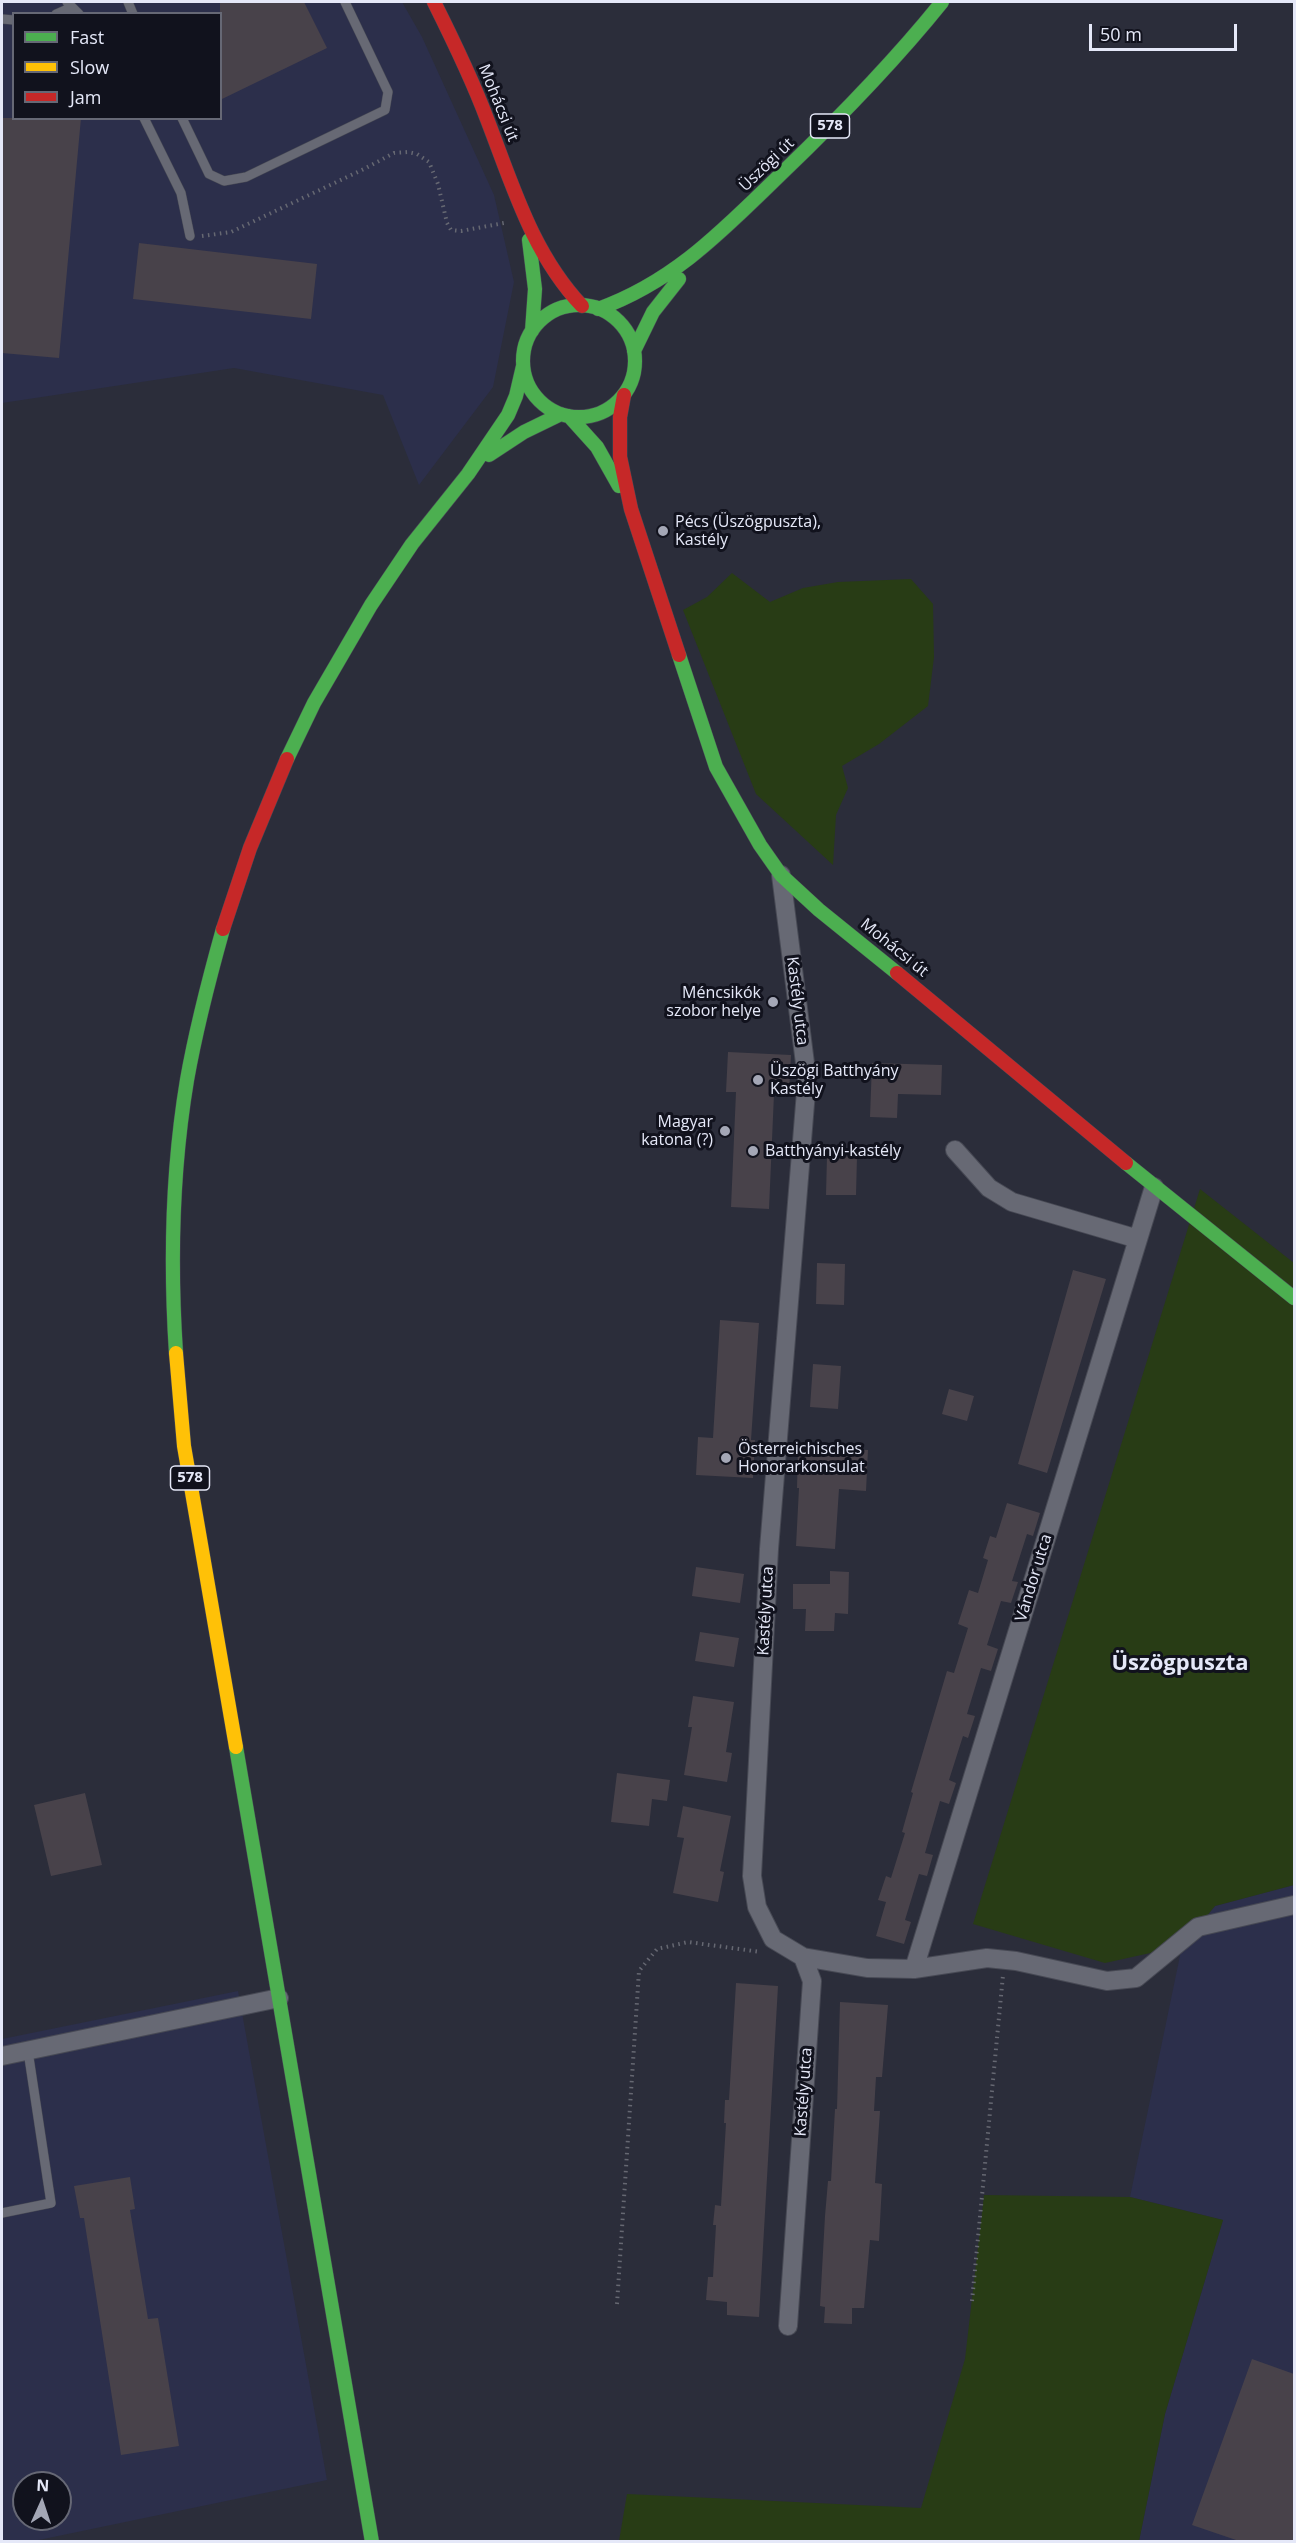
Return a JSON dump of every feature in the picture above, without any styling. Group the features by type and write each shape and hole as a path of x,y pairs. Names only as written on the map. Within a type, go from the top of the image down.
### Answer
{"main road":[{"name":"Mohácsi út","path":"434,2 487,119 526,219"},
{"name":"Üszögi út","path":"709,243 860,97 899,55 942,2"},
{"path":"526,219 558,282 582,306"},
{"path":"526,219 535,289 532,331"},
{"name":"578","path":"598,309 645,291 709,243"},
{"name":"578","path":"470,471 509,439 565,415 581,417 605,411 624,395 634,374 634,351 645,321 659,301 709,243"},
{"path":"532,331 549,314 571,306 598,309 615,318 627,333 634,351"},
{"name":"578","path":"372,2541 184,1446 175,1335 173,1233 179,1141 194,1045 213,962 236,887 281,772 333,668 372,603 413,543 470,471 513,405 524,354 532,331"},
{"path":"523,366 525,376 535,396 551,410 565,415 597,447 631,509"},
{"path":"624,395 620,417 620,457 631,509"},
{"name":"Mohácsi út","path":"631,509 716,767 760,845 781,875 819,910 949,1014 1154,1187 1294,1298"}],"street":[{"name":"Kastély utca","path":"781,875 807,1079 769,1550 752,1876 757,1907 773,1939 803,1958 812,1981 788,2326"},
{"path":"955,1150 989,1188 1011,1202 1138,1239"},
{"name":"Vándor utca","path":"914,1969 1154,1187"},
{"path":"803,1958 867,1968 914,1969 987,1958 1107,1981 1136,1978 1198,1927 1294,1905"},
{"path":"2,2056 279,1998"}],"lane":[{"path":"183,120 209,174 224,182 246,177 385,110 388,92 345,2"},
{"path":"145,120 181,193 190,237"},
{"path":"2,2213 51,2203 28,2051"}],"path":[{"path":"190,237 231,232 394,153 408,152 417,154 429,162 451,230 461,231 526,219"},
{"path":"617,2304 639,1971 657,1949 688,1942 769,1953"},
{"path":"972,2301 1004,1960"}],"shaded area":[{"path":"2,2 402,2 422,37 494,195 514,282 493,387 419,485 383,395 234,368 2,403"},
{"path":"1294,1885 1294,2541 1139,2541 1165,2414 1223,2220 1130,2197 1182,1946 1215,1906"},
{"path":"238,1991 327,2480 34,2541 2,2542 2,2039"}],"green space":[{"path":"732,573 770,602 803,588 838,582 911,579 933,604 934,657 928,706 879,744 842,766 848,788 836,815 833,865 756,794 683,610 707,597"},
{"path":"1200,1189 1294,1263 1294,1885 1215,1906 1182,1946 1105,1963 973,1924"},
{"path":"984,2195 1130,2197 1223,2220 1165,2414 1139,2541 619,2541 627,2494 921,2508 965,2359"}],"building":[{"path":"220,2 304,2 327,48 222,99 222,12 220,12"},
{"path":"2,118 81,120 59,358 2,353"},
{"path":"139,243 317,264 311,319 133,299"},
{"name":"Batthyányi-kastély","path":"728,1052 791,1055 789,1094 774,1094 769,1209 731,1207 736,1092 726,1092"},
{"path":"872,1063 942,1065 941,1095 898,1094 897,1118 870,1117"},
{"path":"827,1156 857,1157 856,1195 826,1195"},
{"path":"817,1263 845,1264 844,1305 816,1304"},
{"path":"1073,1270 1106,1279 1047,1473 1018,1464"},
{"path":"720,1320 759,1323 751,1440 755,1440 753,1478 696,1475 698,1437 713,1438"},
{"path":"813,1364 841,1366 838,1409 810,1407"},
{"path":"949,1389 974,1396 967,1421 942,1414"},
{"path":"798,1447 868,1450 866,1491 839,1489 835,1549 796,1546 799,1488 797,1488"},
{"path":"1007,1503 1040,1513 1033,1536 1027,1534 1012,1581 1018,1582 1011,1603 1001,1601 987,1645 998,1649 991,1671 981,1668 967,1714 975,1716 968,1738 963,1736 949,1780 956,1783 949,1804 940,1801 925,1853 933,1855 927,1876 919,1874 905,1920 911,1922 904,1944 876,1936 886,1902 878,1900 886,1876 891,1878 905,1833 902,1832 913,1793 911,1792 947,1671 954,1673 968,1628 958,1624 969,1590 978,1593 988,1560 983,1558 990,1536 996,1538"},
{"path":"696,1567 744,1574 740,1603 692,1596"},
{"path":"830,1571 849,1572 848,1614 835,1613 834,1631 805,1631 806,1609 793,1609 793,1584 830,1584"},
{"path":"700,1632 739,1638 734,1667 695,1661"},
{"path":"693,1696 734,1702 726,1752 732,1753 727,1782 684,1775 692,1727 688,1727"},
{"path":"617,1773 670,1780 667,1801 652,1799 649,1826 611,1822"},
{"path":"85,1793 102,1865 51,1876 34,1805"},
{"path":"683,1806 731,1816 720,1871 724,1872 718,1902 673,1893 684,1838 677,1837"},
{"path":"736,1983 778,1986 759,2317 727,2315 727,2302 706,2300 708,2277 713,2277 715,2205 721,2206 726,2123 724,2123 725,2100 729,2100"},
{"path":"840,2002 888,2005 882,2077 876,2077 874,2111 880,2111 875,2183 882,2184 879,2241 870,2240 864,2308 852,2308 852,2324 824,2323 825,2307 820,2306 828,2181 831,2181 835,2109 837,2109"},
{"path":"130,2177 135,2209 130,2210 148,2319 158,2318 179,2446 121,2455 84,2218 80,2218 74,2186"},
{"path":"1252,2359 1294,2374 1294,2541 1239,2541 1192,2525"}],"traffic: fast":[{"path":"598,309 652,284 720,233 845,111 942,2"},
{"path":"529,240 535,289 532,331"},
{"path":"634,351 653,312 679,279"},
{"path":"579,305 600,310 618,322 630,340 635,361 630,382 618,400 600,412 579,417 558,412 540,400 528,382 523,361 528,340 540,322 558,310 579,305"},
{"path":"287,759 314,703 371,605 412,544 468,474 508,415 516,396 523,366"},
{"path":"489,455 524,432 561,414"},
{"path":"569,416 597,447 619,486"},
{"path":"679,655 716,767 760,845 781,875 819,910 897,973"},
{"path":"176,1353 173,1250 178,1148 194,1042 223,929"},
{"path":"1126,1163 1294,1298"},
{"path":"236,1747 372,2542"}],"traffic: slow":[{"path":"176,1353 184,1446 236,1747"}],"traffic: jam":[{"path":"434,2 475,89 515,194 537,241 550,264 582,306"},
{"path":"624,395 620,417 620,457 631,509 679,655"},
{"path":"223,929 250,848 287,759"},
{"path":"897,973 1126,1163"}],"place":[{"name":"Pécs (Üszögpuszta), Kastély","path":"663,531"},
{"name":"Méncsikók szobor helye","path":"773,1002"},
{"name":"Üszögi Batthyány Kastély","path":"758,1080"},
{"name":"Magyar katona (?)","path":"725,1131"},
{"name":"Batthyányi-kastély","path":"753,1151"},
{"name":"Österreichisches Honorarkonsulat","path":"726,1458"}],"district":[{"name":"Üszögpuszta","path":"1180,1664"}]}
